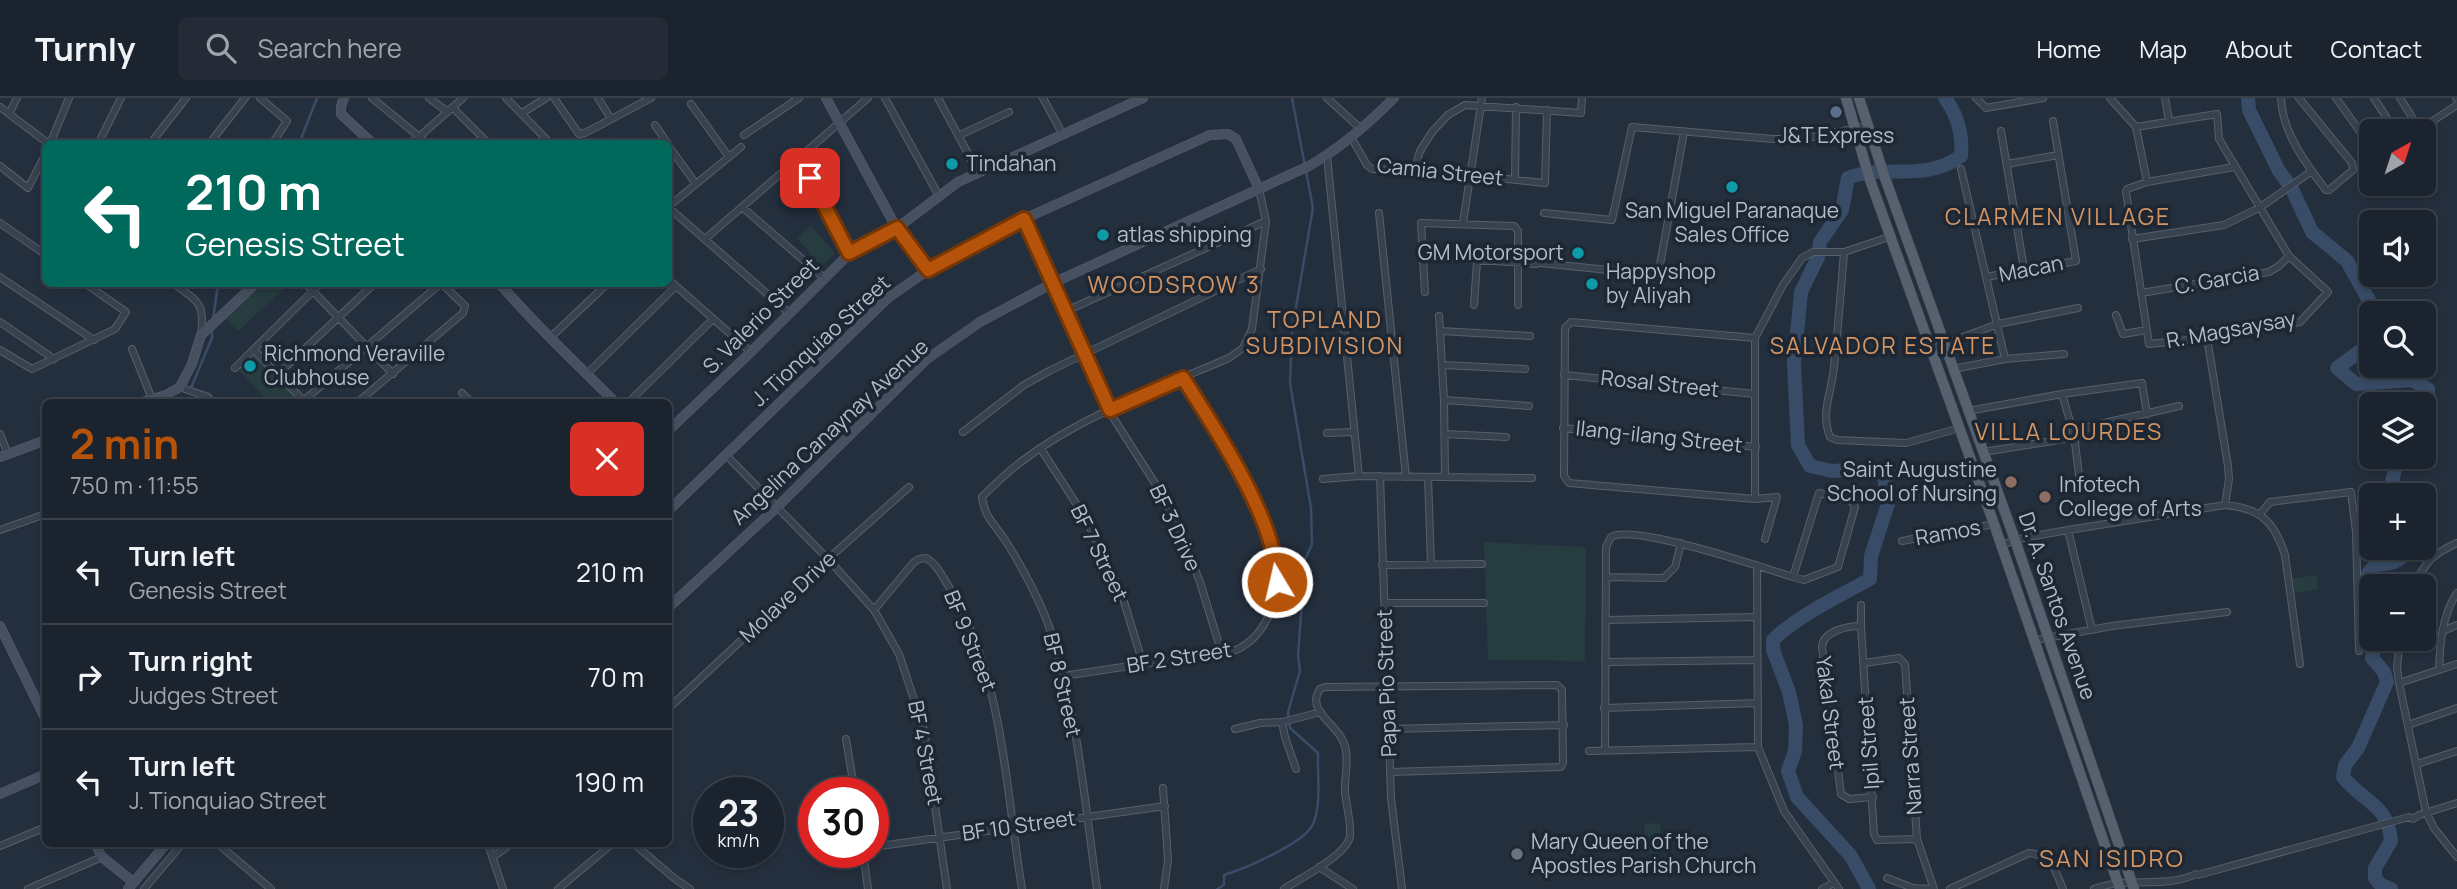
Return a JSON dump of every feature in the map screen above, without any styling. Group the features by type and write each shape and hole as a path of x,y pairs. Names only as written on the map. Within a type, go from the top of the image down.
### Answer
{"main road":[{"name":"Dr. A. Santos Avenue","path":"1846,98 1870,180 2035,640 2119,886"},
{"name":"Dr. A. Santos Avenue","path":"1859,98 1879,162 2049,637 2133,885"}],"street":[{"path":"9,114 17,98"},
{"path":"52,140 69,98"},
{"path":"100,140 121,98"},
{"path":"153,140 186,98"},
{"path":"212,140 245,98"},
{"path":"260,98 287,121 275,140"},
{"path":"344,98 341,114 369,140"},
{"path":"372,98 424,140"},
{"path":"429,98 451,110 485,140"},
{"path":"414,140 463,98"},
{"path":"506,98 547,140"},
{"path":"522,113 546,98"},
{"path":"554,98 579,134 642,100 651,98"},
{"path":"598,98 611,119"},
{"path":"744,135 799,98"},
{"path":"826,98 897,228 927,271"},
{"path":"705,239 868,98"},
{"path":"885,98 939,196"},
{"path":"938,98 978,172"},
{"path":"1043,98 1062,133"},
{"name":"S. Valerio Street","path":"672,427 849,253 897,228 958,182 1143,98"},
{"path":"1327,98 1361,129"},
{"name":"Angelina Canaynay Avenue","path":"672,604 777,507 927,359 980,322 1053,283 1327,156 1394,98"},
{"path":"1460,98 1465,105"},
{"path":"1414,172 1420,151 1432,132 1448,115 1465,105 1482,101 1581,113 1582,98"},
{"path":"1976,98 1986,108 2043,98"},
{"path":"2110,98 2136,127 2147,182 2234,167"},
{"path":"2136,127 2169,120 2165,98"},
{"path":"2281,98 2285,124 2312,171 2326,190 2329,190 2353,170 2353,167 2299,98"},
{"path":"2336,98 2359,130"},
{"path":"2374,98 2387,119"},
{"path":"2400,98 2412,119"},
{"path":"1463,223 1482,101"},
{"path":"691,104 729,157"},
{"path":"2436,119 2457,105"},
{"path":"0,107 45,140"},
{"path":"1515,180 1516,107"},
{"name":"Camia Street","path":"1351,137 1370,168 1545,183 1547,110"},
{"path":"958,136 1009,112"},
{"name":"R. Magsaysay","path":"2147,182 2129,187 2126,192 2149,344 2207,338 2300,322 2328,292 2289,256 2259,208 2219,139 2217,114 2169,120"},
{"path":"2007,164 2058,155 2053,121"},
{"path":"655,125 665,140"},
{"path":"1544,213 1612,220 1632,127 1802,139 1868,126"},
{"path":"2001,131 2024,269"},
{"path":"1658,276 1684,132"},
{"name":"J. Tionquiao Street","path":"672,507 888,298 927,271 1024,219 1210,135 1222,133 1236,139 1259,189"},
{"path":"672,204 740,147"},
{"path":"672,150 696,184"},
{"name":"Macan","path":"1986,277 2076,261 2058,155"},
{"path":"1327,156 1359,476"},
{"path":"800,158 849,253"},
{"path":"0,166 28,188 42,161"},
{"path":"1961,169 2005,359"},
{"path":"2132,239 2224,225 2259,208 2312,171"},
{"path":"1041,449 1110,410 1228,358 1243,348 1252,329 1266,221 1259,189"},
{"path":"742,207 824,278"},
{"path":"672,210 789,313"},
{"path":"1379,213 1406,477"},
{"name":"BF 3 Drive","path":"1024,219 1110,410 1160,491 1181,534 1200,582 1222,654"},
{"path":"1066,311 1266,221"},
{"path":"0,223 42,252"},
{"path":"1425,292 1421,223 1516,227 1518,305"},
{"path":"1755,499 1755,338 1783,285 1802,258 1813,252 1844,252 1892,236"},
{"path":"1844,252 1834,372 1826,401 1826,427 1830,437 1837,440 1906,443 1960,428"},
{"path":"1422,256 1538,263 1677,278"},
{"name":"C. Garcia","path":"2141,293 2269,272 2289,256"},
{"path":"1474,305 1477,261"},
{"path":"963,432 1024,385 1261,269"},
{"path":"0,277 94,340"},
{"path":"672,282 751,352"},
{"path":"587,374 676,286"},
{"path":"0,350 32,369 115,328 126,312 90,287"},
{"path":"132,349 152,399 180,387 204,332 204,315 199,303 178,287"},
{"path":"204,332 252,287"},
{"path":"310,287 393,374"},
{"path":"235,368 316,287"},
{"path":"278,374 371,287"},
{"path":"308,399 438,287"},
{"path":"362,399 464,309 465,306 444,287"},
{"path":"505,287 521,310 612,399"},
{"path":"551,337 604,287"},
{"path":"1931,349 1998,324 2078,308"},
{"path":"2116,315 2123,334 2147,330"},
{"path":"1439,316 1445,477"},
{"path":"632,399 713,319"},
{"path":"0,322 54,359"},
{"path":"1755,338 1571,322 1565,328 1563,428 1566,480 1569,483 1755,499 1777,497 1765,539"},
{"path":"1440,331 1530,336"},
{"path":"2207,338 2228,466 2225,506"},
{"path":"254,350 301,399"},
{"path":"1953,369 2005,359 2064,354"},
{"path":"1442,365 1525,369"},
{"name":"Rosal Street","path":"1564,375 1755,394"},
{"name":"BF 2 Street","path":"1063,676 1222,654 1247,645 1263,628 1274,601 1277,568 1258,511 1238,468 1183,378"},
{"path":"1968,411 2141,383 2147,414"},
{"path":"185,389 205,399"},
{"path":"462,393 468,399"},
{"path":"2062,394 2074,435 2081,491"},
{"path":"1444,400 1529,406"},
{"path":"1983,452 2065,439 2091,426 2179,406"},
{"name":"Ilang-ilang Street","path":"1563,428 1756,447"},
{"path":"1327,433 1354,432"},
{"path":"1444,434 1506,437"},
{"path":"0,435 4,456 42,442"},
{"name":"BF 8 Street","path":"1041,449 1009,472 982,497 985,513 1005,540 1040,603 1063,676 1097,889"},
{"name":"BF 7 Street","path":"1041,449 1091,530 1122,596 1143,664"},
{"name":"BF 4 Street","path":"726,455 874,610 899,654 924,730 947,889"},
{"path":"1323,479 1359,476 1532,478"},
{"name":"Papa Pio Street","path":"1380,477 1390,772 1402,889"},
{"path":"1428,477 1431,564"},
{"name":"Molave Drive","path":"672,704 909,487"},
{"path":"2260,514 2270,502 2351,492 2356,533 2359,650"},
{"path":"1605,750 1606,547 1611,537 1622,533 1681,543 1793,578 1804,580 1838,566 1854,503 1819,493 1793,578"},
{"path":"2001,545 2068,530 2225,506 2244,507 2260,514 2280,538 2285,555 2300,664"},
{"path":"0,530 42,515"},
{"name":"Ramos","path":"1902,541 1994,524"},
{"path":"2068,530 2092,630"},
{"path":"1606,577 1664,578 1675,567 1681,543"},
{"path":"2420,574 2436,552 2457,543"},
{"name":"BF 9 Street","path":"874,610 919,559 932,561 956,598 989,676 1022,889"},
{"path":"1382,565 1482,564"},
{"path":"1757,566 1758,747 1784,811 1836,886 1822,889"},
{"path":"2439,670 2445,619 2457,593"},
{"path":"1385,603 1483,603"},
{"name":"Ipil Street","path":"1861,605 1874,834 1877,840 1917,839"},
{"path":"2035,640 2227,612"},
{"path":"1606,620 1757,617"},
{"name":"Yakal Street","path":"1861,625 1850,626 1827,636 1822,640 1822,647 1841,794 1849,799 1873,797"},
{"path":"2443,631 2457,625"},
{"path":"0,626 42,712"},
{"path":"2399,651 2399,683 2417,764 2423,813 2457,857"},
{"name":"Narra Street","path":"1864,663 1899,658 1905,664 1917,839 1932,889"},
{"path":"1605,662 1757,660"},
{"path":"2399,683 2457,664"},
{"path":"1284,889 1319,867 1343,848 1350,837 1345,793 1345,745 1315,699 1320,689 1387,686 1560,687 1564,725 1562,765 1390,772"},
{"path":"1604,708 1758,703"},
{"path":"2408,724 2457,708"},
{"path":"1235,729 1260,723 1287,722 1321,712"},
{"path":"1287,722 1296,769"},
{"path":"1388,729 1564,725"},
{"path":"846,739 852,777"},
{"path":"1589,751 1758,747"},
{"path":"2417,764 2457,751"},
{"path":"0,794 42,776"},
{"path":"1163,788 1168,860 1164,889"},
{"path":"2094,889 2194,876 2375,825 2409,817 2413,819 2423,813 2457,803"},
{"name":"BF 10 Street","path":"889,845 1165,806"},
{"path":"0,846 42,829"},
{"path":"97,847 102,857 131,886 164,847"},
{"path":"144,889 179,847"},
{"path":"222,847 271,889"},
{"path":"489,847 503,889"},
{"path":"493,857 507,847"},
{"path":"563,888 609,847"},
{"path":"638,847 691,889"},
{"path":"1950,889 2029,853 2040,854 2048,860 2063,889"},
{"path":"28,889 102,857"},
{"path":"1319,867 1353,889"},
{"path":"865,868 868,889"},
{"path":"1887,878 1913,888 1932,889"}],"green space":[{"path":"811,226 835,253 821,266 797,238"},
{"path":"257,287 286,287 238,331 225,318"},
{"path":"254,353 299,399 266,399 237,369"},
{"path":"1484,542 1586,547 1585,661 1488,660"},
{"path":"2316,575 2318,589 2292,594 2290,579"},
{"path":"1645,823 1661,824 1658,854 1642,852"}],"waterway":[{"path":"301,140 317,98"},
{"path":"1217,889 1224,885 1224,875 1259,861 1299,839 1313,824 1317,807 1318,753 1290,728 1288,712 1300,671 1298,655 1305,560 1312,544 1311,508 1290,383 1292,330 1313,208 1292,98"},
{"path":"1869,889 1851,856 1797,797 1788,771 1795,751 1796,725 1789,692 1773,650 1773,640 1807,614 1870,579 1871,556 1888,504 1884,475 1862,469 1832,471 1810,466 1798,445 1794,364 1801,292 1818,257 1820,242 1842,210 1848,178 1876,172 1933,169 1961,156 1959,126 1945,98"},
{"path":"2248,98 2249,110 2312,232 2347,261 2369,301"},
{"path":"213,319 218,287"},
{"path":"191,388 212,338 212,329"},
{"path":"2359,352 2337,368 2356,384 2412,380 2428,389 2428,392"},
{"path":"2392,483 2395,469"},
{"path":"2368,574 2375,565 2397,560"},
{"path":"2373,651 2372,658 2384,672 2387,682 2358,748 2345,765 2343,777 2374,805 2385,819 2391,841 2375,868 2375,878 2380,884 2391,889"}],"place":[{"name":"J&T Express","path":"1836,112"},
{"name":"Tindahan","path":"952,164"},
{"name":"San Miguel Paranaque Sales Office","path":"1732,187"},
{"name":"atlas shipping","path":"1103,235"},
{"name":"GM Motorsport","path":"1578,253"},
{"name":"Happyshop by Aliyah","path":"1592,284"},
{"name":"Richmond Veraville Clubhouse","path":"250,366"},
{"name":"Saint Augustine School of Nursing","path":"2011,482"},
{"name":"Infotech College of Arts","path":"2045,497"},
{"name":"Mary Queen of the Apostles Parish Church","path":"1517,854"}],"district":[{"name":"CLARMEN VILLAGE","path":"2058,217"},
{"name":"WOODSROW 3","path":"1174,285"},
{"name":"TOPLAND SUBDIVISION","path":"1325,333"},
{"name":"SALVADOR ESTATE","path":"1883,346"},
{"name":"VILLA LOURDES","path":"2069,432"},
{"name":"SAN ISIDRO","path":"2112,859"}],"route":[{"path":"810,178 849,253 897,228 928,270 1024,219 1110,410 1183,378 1238,468 1258,511 1277,568 1277,582"}]}
